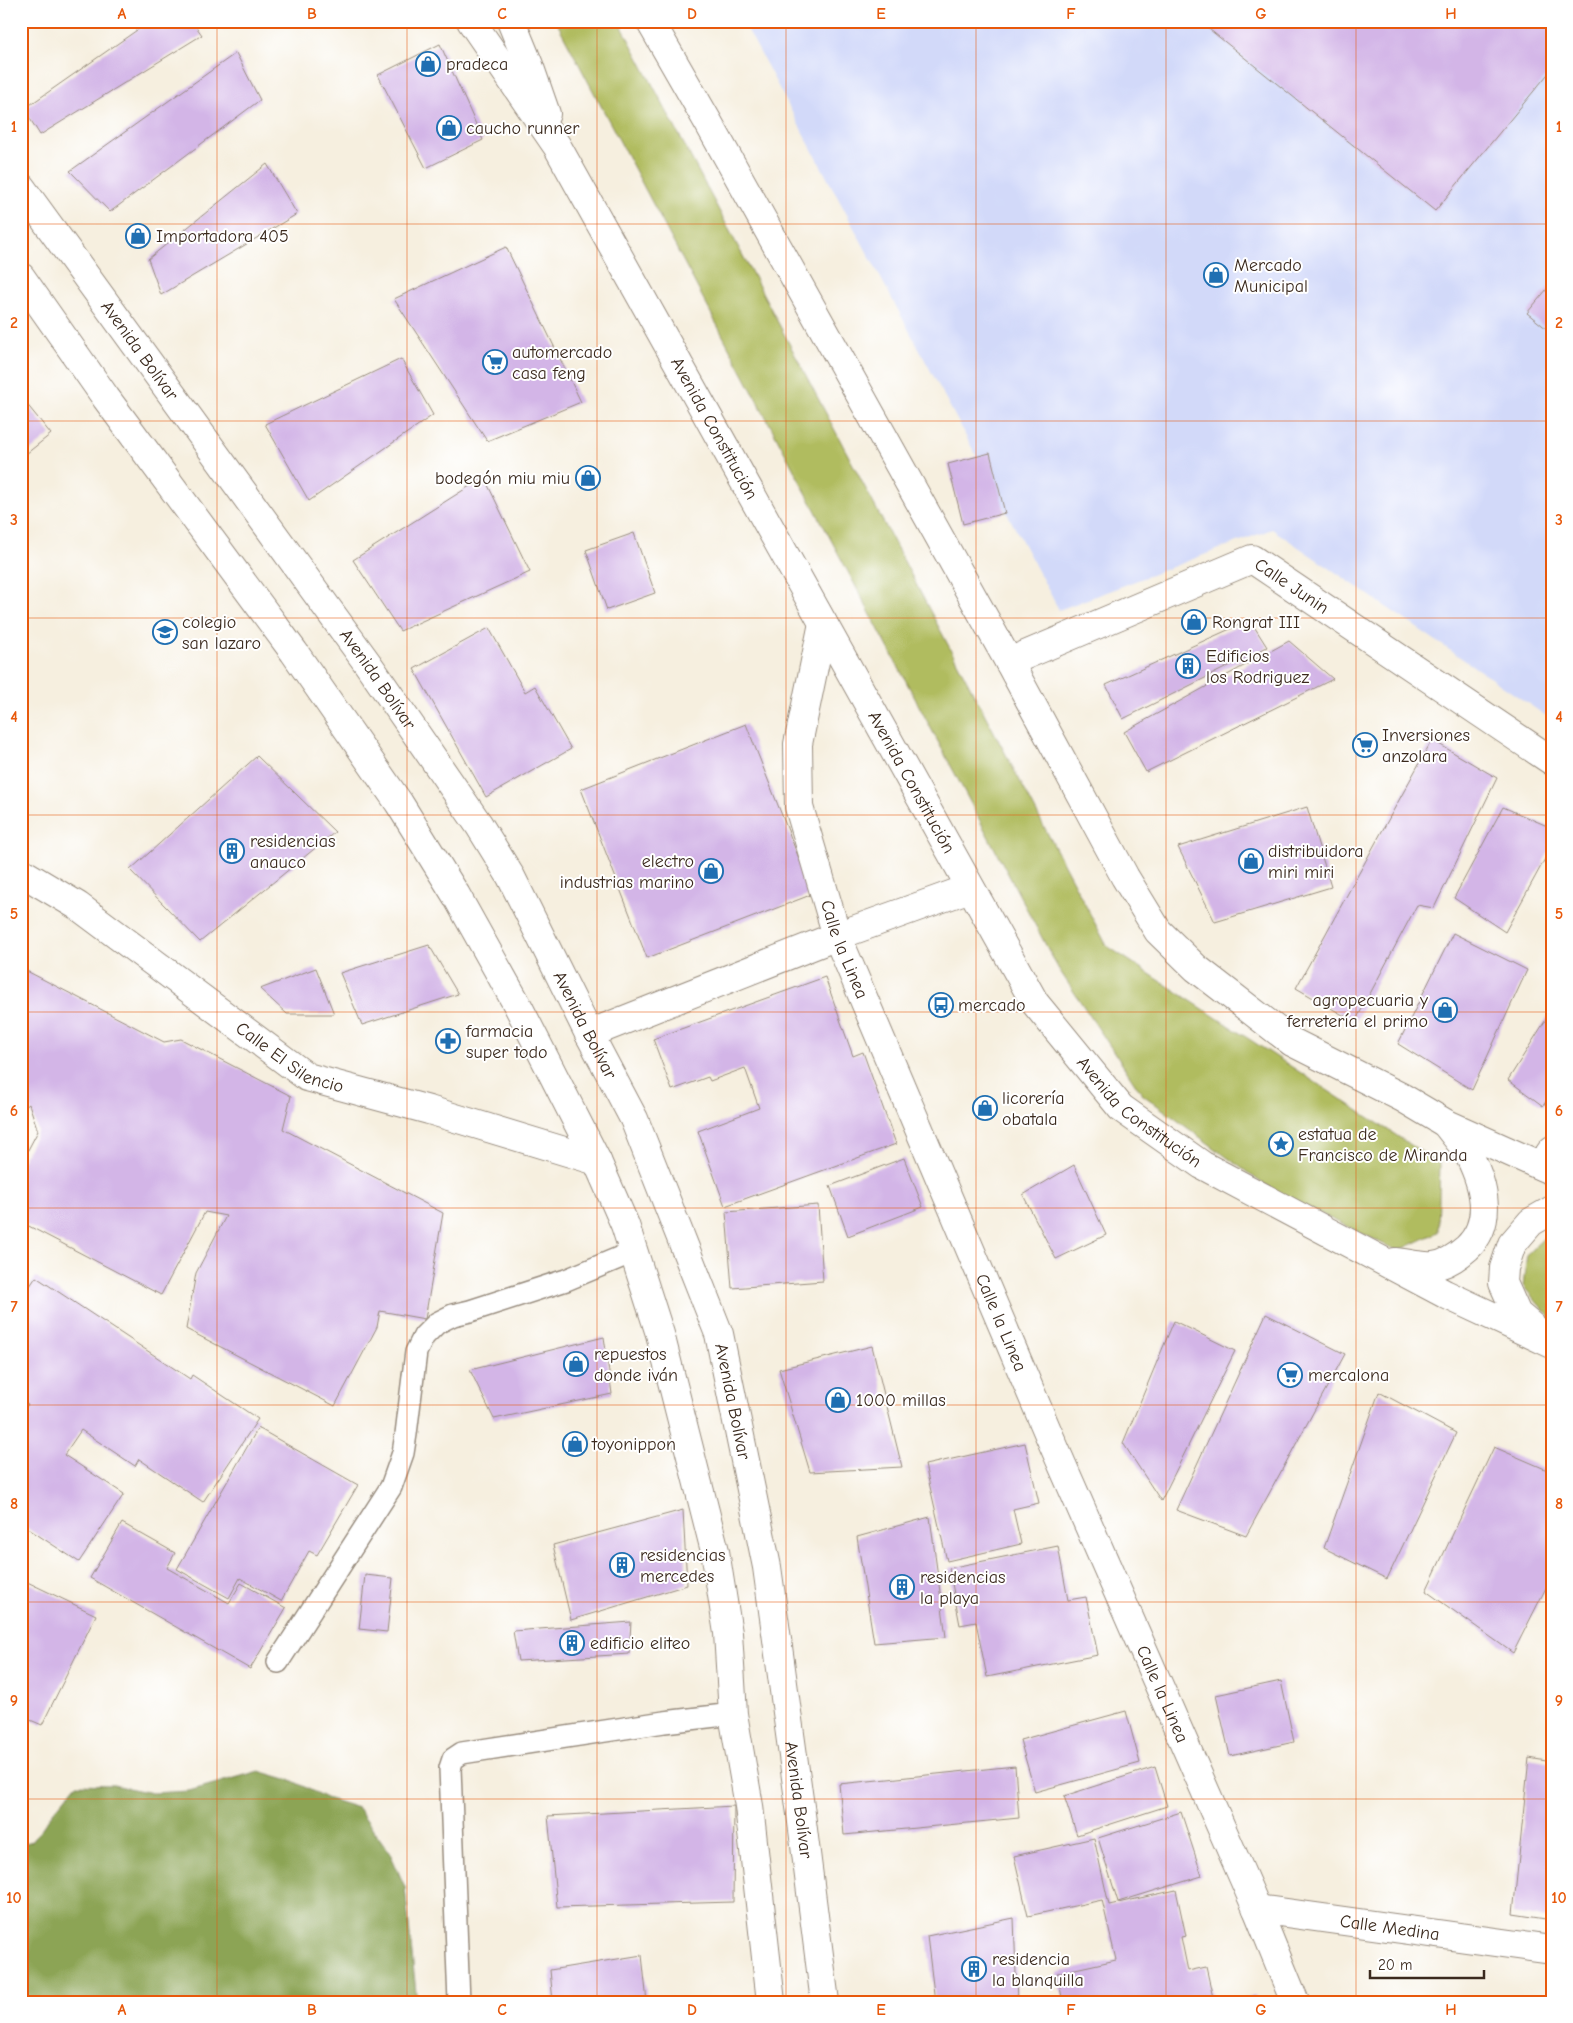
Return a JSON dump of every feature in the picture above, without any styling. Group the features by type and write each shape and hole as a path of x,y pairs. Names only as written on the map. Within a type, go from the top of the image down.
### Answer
{"street":[{"name":"Avenida Constitución","path":"471,21 557,146 1035,1003 1121,1108 1202,1165 1378,1260 1552,1344"},
{"path":"489,21 557,146"},
{"path":"511,21 529,65 557,146"},
{"path":"650,21 1009,662 1125,877 1158,931 1196,968 1292,1042 1403,1098 1445,1123 1548,1163"},
{"name":"Avenida Bolívar","path":"21,187 368,664 479,825 511,877 589,1034 634,1118 720,1334 767,1567 825,2002"},
{"path":"21,277 106,398 294,652 399,802 456,895 499,972 597,1161 625,1226 660,1334 715,1551 728,1634 733,1714 748,1806 771,2002"},
{"name":"Calle Junin","path":"1009,662 1252,559 1552,761"},
{"name":"Calle la Linea","path":"823,623 798,744 799,807 837,936 1049,1434 1296,2002"},
{"name":"Calle El Silencio","path":"21,872 78,906 307,1077 429,1110 597,1161"},
{"path":"589,1034 837,936 970,888"},
{"path":"1378,1260 1434,1266 1459,1256 1475,1241 1483,1225 1485,1206 1476,1172 1468,1154 1445,1123"},
{"path":"1552,1210 1531,1222 1512,1244 1504,1268 1503,1283 1517,1314 1552,1344"},
{"name":"Calle Medina","path":"1257,1909 1552,1950"}],"lane":[{"path":"278,1662 391,1487 403,1453 416,1352 424,1336 437,1323 453,1314 470,1311 566,1280 633,1252"},
{"path":"459,2002 450,1768 453,1759 462,1753 655,1723 733,1714"}],"shaded area":[{"name":"Mercado Municipal","path":"743,21 1552,21 1552,720 1272,529 1059,610"}],"green space":[{"path":"556,21 619,21 1107,946 1440,1164 1438,1232 1398,1251 1271,1190 1142,1094 1058,968"},
{"path":"1552,1232 1552,1320 1523,1286 1527,1254"},
{"path":"259,1771 293,1781 326,1798 358,1808 390,1853 405,1887 417,2002 21,2002 21,1844 33,1841 53,1812 77,1784 114,1785 152,1793 189,1791"}],"building":[{"path":"150,21 192,21 202,35 40,135 24,109"},
{"path":"1199,21 1552,21 1552,69 1435,211"},
{"path":"440,44 483,140 426,168 378,75"},
{"path":"236,53 260,100 110,212 70,171"},
{"path":"267,164 297,214 161,295 148,259"},
{"path":"506,247 581,402 487,441 394,299"},
{"path":"1552,283 1552,333 1527,313"},
{"path":"401,359 433,415 309,501 265,424"},
{"path":"21,397 51,434 21,458"},
{"path":"990,453 1005,513 963,524 948,464"},
{"path":"484,477 530,572 400,631 353,560"},
{"path":"634,533 655,593 607,610 586,550"},
{"name":"Edificios los Rodriguez","path":"1250,620 1267,647 1123,719 1106,685"},
{"path":"489,628 525,692 535,686 571,749 486,797 414,669"},
{"path":"1289,641 1333,679 1146,772 1124,732"},
{"path":"746,724 813,894 647,958 581,789"},
{"path":"1432,740 1497,778 1434,908 1417,905 1355,1022 1296,988"},
{"name":"residencias anauco","path":"257,756 335,832 200,942 130,870"},
{"path":"1307,807 1331,887 1215,922 1178,847"},
{"path":"1503,807 1552,828 1552,846 1505,932 1454,898"},
{"path":"1453,933 1527,970 1472,1090 1398,1044"},
{"path":"429,945 458,994 362,1025 340,973"},
{"path":"21,968 164,1042 181,1039 291,1096 283,1129 443,1213 425,1319 380,1311 377,1327 335,1406 186,1329 196,1273 226,1216 205,1212 161,1295 21,1222 21,1163 38,1131 29,1104 21,1110"},
{"path":"316,968 334,1014 287,1014 260,989"},
{"path":"825,977 853,1056 863,1052 896,1144 725,1206 698,1131 759,1108 745,1068 710,1081 708,1077 672,1090 653,1039"},
{"path":"1552,1010 1552,1092 1543,1106 1508,1080"},
{"path":"904,1158 923,1207 848,1236 830,1186"},
{"path":"1074,1165 1106,1235 1056,1259 1023,1195"},
{"path":"818,1205 823,1281 732,1288 726,1212"},
{"path":"36,1277 190,1379 192,1375 258,1419 203,1502 139,1459 135,1466 81,1430 64,1455 124,1494 79,1562 21,1524 21,1415 28,1404 21,1399 21,1299"},
{"path":"1266,1314 1345,1354 1246,1536 1176,1510"},
{"path":"1174,1321 1235,1351 1161,1501 1123,1443"},
{"path":"604,1337 612,1394 494,1419 470,1370"},
{"path":"872,1346 902,1467 810,1472 779,1369"},
{"path":"1379,1392 1456,1433 1387,1579 1324,1548"},
{"path":"258,1428 358,1485 317,1555 309,1551 281,1601 240,1578 229,1598 177,1569"},
{"path":"1025,1443 1039,1503 1013,1509 1021,1544 947,1561 925,1465"},
{"path":"1494,1447 1552,1472 1552,1576 1513,1653 1426,1591"},
{"name":"residencias mercedes","path":"683,1510 687,1585 571,1620 553,1545"},
{"name":"residencias la playa","path":"930,1517 946,1637 874,1643 857,1537"},
{"path":"122,1523 175,1553 167,1568 229,1603 241,1583 286,1608 250,1669 90,1578"},
{"path":"1058,1546 1068,1600 1086,1597 1098,1655 987,1677 976,1622 960,1625 949,1568"},
{"path":"365,1575 393,1578 387,1632 359,1629"},
{"path":"21,1579 96,1615 42,1725 21,1716"},
{"name":"edificio eliteo","path":"631,1622 629,1654 518,1661 513,1631"},
{"path":"1281,1681 1294,1742 1230,1756 1216,1695"},
{"path":"1126,1711 1140,1763 1035,1792 1020,1740"},
{"path":"1529,1758 1552,1762 1552,1920 1513,1914"},
{"path":"1015,1766 1019,1818 844,1835 839,1784"},
{"path":"1155,1767 1167,1806 1077,1835 1064,1796"},
{"path":"734,1806 733,1902 557,1907 548,1816"},
{"path":"1181,1812 1202,1876 1118,1902 1098,1838"},
{"path":"1094,1838 1109,1905 1176,1890 1186,1936 1181,1937 1188,1971 1206,1967 1214,2002 1063,2002 1057,1973 1116,1960 1102,1900 1028,1916 1014,1856"},
{"name":"residencia la blanquilla","path":"1014,1918 1017,2002 935,2002 927,1936"},
{"path":"642,1955 647,2002 553,2002 550,1970"},
{"path":"1255,1996 1256,2002 1236,2002 1236,2001"}],"place":[{"name":"pradeca","path":"428,64"},
{"name":"caucho runner","path":"449,128"},
{"name":"Importadora 405","path":"138,236"},
{"name":"Mercado Municipal","path":"1216,275"},
{"name":"automercado casa feng","path":"495,362"},
{"name":"bodegón miu miu","path":"588,478"},
{"name":"Rongrat III","path":"1194,622"},
{"name":"colegio san lazaro","path":"165,632"},
{"name":"Edificios los Rodriguez","path":"1188,666"},
{"name":"Inversiones anzolara","path":"1365,745"},
{"name":"residencias anauco","path":"232,851"},
{"name":"distribuidora miri miri","path":"1251,861"},
{"name":"electro industrias marino","path":"711,871"},
{"name":"mercado","path":"941,1005"},
{"name":"agropecuaria y ferretería el primo","path":"1445,1010"},
{"name":"farmacia super todo","path":"448,1041"},
{"name":"licorería obatala","path":"985,1108"},
{"name":"estatua de Francisco de Miranda","path":"1281,1144"},
{"name":"repuestos donde iván","path":"576,1364"},
{"name":"mercalona","path":"1290,1375"},
{"name":"1000 millas","path":"838,1400"},
{"name":"toyonippon","path":"575,1444"},
{"name":"residencias mercedes","path":"622,1565"},
{"name":"residencias la playa","path":"902,1587"},
{"name":"edificio eliteo","path":"572,1643"},
{"name":"residencia la blanquilla","path":"974,1969"}]}
